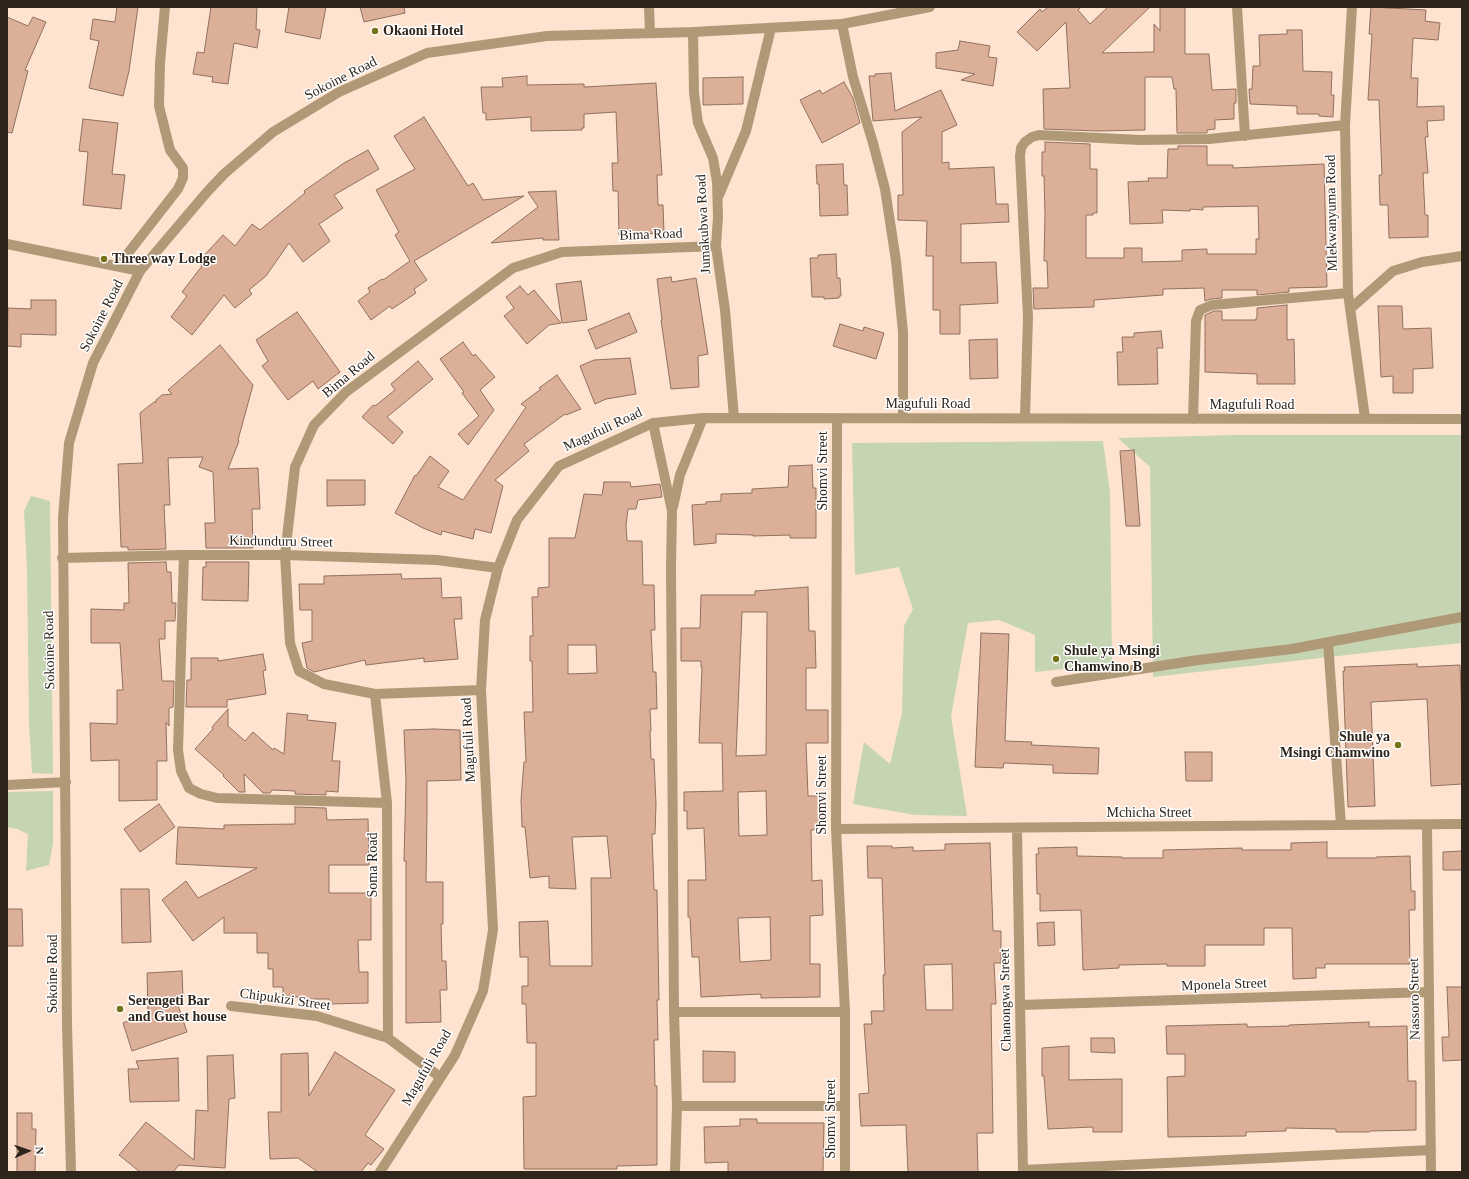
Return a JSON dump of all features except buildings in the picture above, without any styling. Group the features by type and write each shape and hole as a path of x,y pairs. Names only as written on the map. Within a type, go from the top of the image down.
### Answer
{"street":[{"path":"118,266 178,189 183,178 183,168 170,150 159,106 160,63 165,7"},
{"path":"649,7 650,33"},
{"name":"Sokoine Road","path":"71,1172 62,558 63,518 69,443 93,363 140,271 224,174 273,132 339,92 427,53 547,36 693,32 842,24 930,7"},
{"path":"1237,7 1245,136"},
{"name":"Mlekwanyuma Road","path":"1352,7 1345,126 1348,293 1365,418"},
{"path":"842,24 853,77 873,142 885,189 895,254 902,332 903,418"},
{"path":"717,198 746,131 771,28"},
{"name":"Jumakubwa Road","path":"693,32 694,93 698,123 713,158 717,182 716,246 725,310 734,418"},
{"path":"1025,418 1028,317 1020,156 1025,142 1032,137 1040,135 1140,140 1209,139 1345,126"},
{"path":"7,244 140,271"},
{"name":"Bima Road","path":"481,690 375,694 324,684 300,671 290,643 285,556 295,467 314,425 346,392 513,268 562,252 716,246"},
{"path":"1350,309 1393,271 1422,262 1462,256"},
{"path":"1194,419 1196,321 1200,310 1212,305 1348,293"},
{"path":"675,1172 677,1106 674,1012 671,566 672,511 680,475 703,418"},
{"name":"Magufuli Road","path":"380,1172 455,1055 483,991 493,930 481,690 485,620 498,568 517,520 559,466 653,423 703,418 1462,419"},
{"name":"Shomvi Street","path":"837,419 836,829 845,1012 846,1172"},
{"path":"653,423 672,511"},
{"path":"184,555 178,750 181,771 189,788 201,794 217,798 387,803"},
{"name":"Kindunduru Street","path":"62,558 184,555 285,556 437,560 498,568"},
{"path":"1056,682 1198,660 1292,649 1462,617"},
{"path":"1328,642 1341,825"},
{"name":"Soma Road","path":"375,694 387,803 388,1038"},
{"path":"7,785 66,782"},
{"name":"Mchicha Street","path":"836,829 1462,824"},
{"name":"Nassoro Street","path":"1426,825 1431,1172"},
{"name":"Chanongwa Street","path":"1017,828 1023,1171"},
{"name":"Mponela Street","path":"1020,1005 1429,992"},
{"name":"Chipukizi Street","path":"231,1006 317,1016 388,1038 440,1077"},
{"path":"674,1012 845,1012"},
{"path":"677,1106 845,1106"},
{"path":"1023,1171 1431,1150"}],"green space":[{"path":"1237,435 1462,435 1462,643 1153,677 1150,467 1118,438"},
{"path":"1103,441 1110,492 1112,664 1035,672 1035,635 999,620 968,623 951,716 967,816 915,815 853,804 864,742 890,764 902,713 904,626 913,609 899,567 855,575 852,443"},
{"path":"31,496 50,501 53,774 32,773 29,723 27,568 24,511"},
{"path":"53,791 53,844 49,865 26,871 28,834 17,829 7,827 7,792"}],"place":[{"name":"Okaoni Hotel","path":"375,31"},
{"name":"Three way Lodge","path":"104,259"},
{"name":"Shule ya Msingi Chamwino B","path":"1056,659"},
{"name":"Shule ya Msingi Chamwino","path":"1398,745"},
{"name":"Serengeti Bar and Guest house","path":"120,1009"}]}
